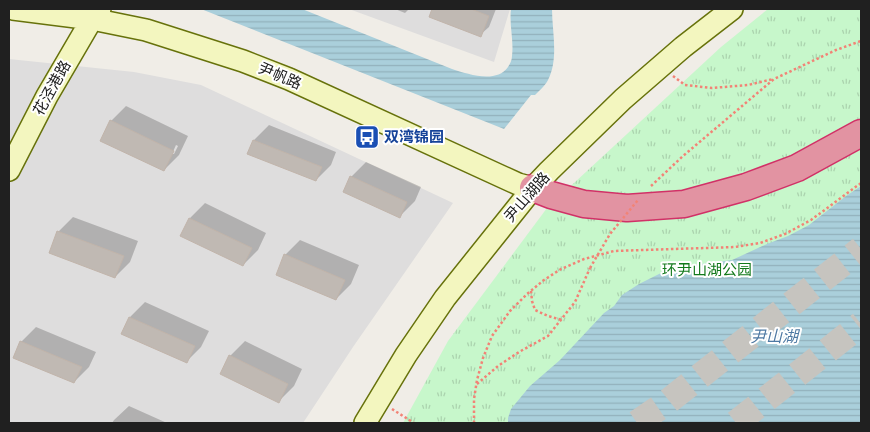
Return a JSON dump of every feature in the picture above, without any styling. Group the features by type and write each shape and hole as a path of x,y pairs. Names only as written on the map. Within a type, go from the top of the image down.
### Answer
{"highway":[{"path":"526,186 584,204 627,208 684,204 746,187 797,168 861,133"}],"main road":[{"name":"尹帆路","path":"13,9 96,14 243,61 288,79 526,186"},
{"name":"尹山湖路","path":"365,423 406,355 526,186 541,160 608,94 668,43 712,9"},
{"name":"尹山湖路","path":"350,423 394,349 434,292 526,186 549,171 623,99 682,47 732,9"},
{"name":"花泾港路","path":"9,170 47,96 96,14"}],"path":[{"path":"661,66 685,85 712,88 748,85 774,79 836,50 861,41"},
{"path":"649,189 683,156 774,79"},
{"path":"474,423 476,385 483,358 492,336 510,311 544,280 561,269 584,259 614,252 735,247 760,243 785,234 811,220 861,183"},
{"path":"476,385 518,352 548,336 575,302 590,268 610,234 642,196"},
{"path":"531,291 535,310 562,320"},
{"path":"379,400 414,423"}],"shaded area":[{"path":"349,9 510,9 494,62"},
{"path":"9,59 134,72 201,85 453,203 353,347 303,423 9,423"}],"green space":[{"name":"环尹山湖公园","path":"768,9 861,9 861,423 403,423 448,341 547,208 721,47"}],"water":[{"path":"201,9 302,9 452,69 474,75 489,76 503,72 511,60 511,9 552,9 553,63 548,80 535,95 531,95 504,129"},
{"name":"尹山湖","path":"861,186 861,423 508,423 511,409 530,386 560,360 604,313 614,306 622,295 663,272 687,266 732,260 788,236 809,225"}],"building":[{"path":"432,9 471,9 489,16 481,37 429,17"},
{"path":"110,120 174,151 164,171 100,141"},
{"path":"253,140 322,167 316,181 247,154"},
{"path":"350,176 407,202 400,218 343,192"},
{"path":"189,218 252,248 243,266 180,236"},
{"path":"57,231 124,256 115,278 49,253"},
{"path":"284,254 345,280 336,300 276,275"},
{"path":"129,317 195,346 187,363 121,334"},
{"path":"20,341 82,367 74,383 13,358"},
{"path":"229,355 288,384 279,403 220,374"}],"tunnel":[{"path":"637,423 666,403 861,249"},
{"path":"736,423 861,324"}],"place":[{"name":"双湾锦园","path":"367,137"}]}
